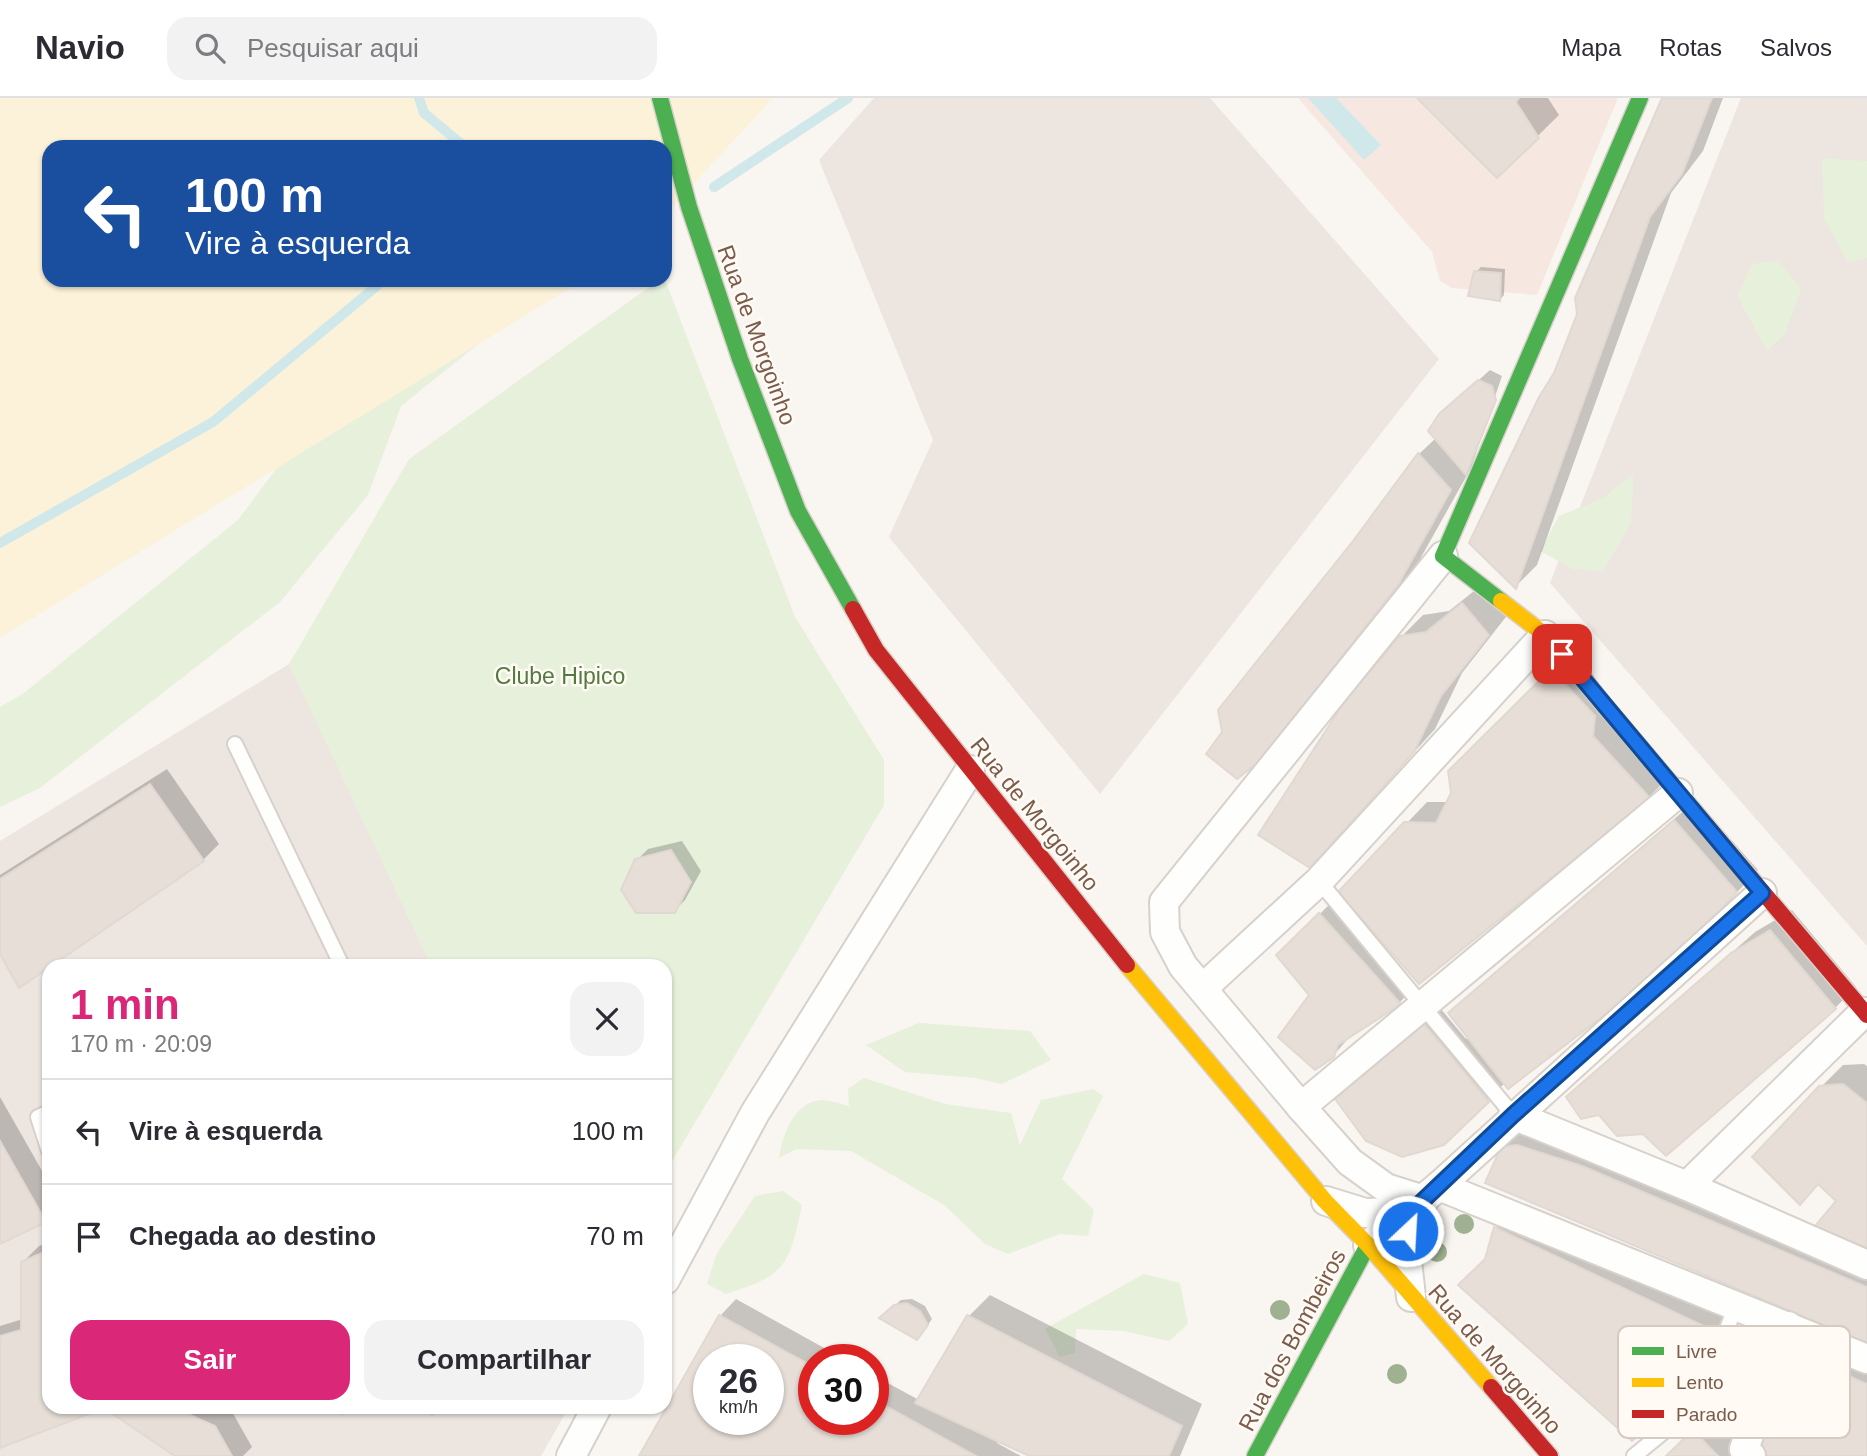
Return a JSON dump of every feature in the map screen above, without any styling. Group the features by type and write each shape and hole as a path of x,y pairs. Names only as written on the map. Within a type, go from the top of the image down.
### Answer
{"main road":[{"name":"Rua de Morgoinho","path":"660,98 671,140"},
{"path":"1640,98 1443,556 1545,635 1866,1013"},
{"name":"Rua de Morgoinho","path":"672,142 693,220 740,359 798,512 876,650 1120,956 1325,1201 1368,1245 1550,1456"},
{"name":"Rua dos Bombeiros","path":"1255,1456 1368,1245"}],"street":[{"path":"1443,556 1164,902 1165,932 1182,966 1301,1107 1350,1162 1386,1188 1736,1305 1788,1326"},
{"path":"1203,988 1319,881 1545,635"},
{"path":"672,1267 755,1113 970,770"},
{"path":"1301,1107 1425,1007 1678,793"},
{"path":"1368,1245 1424,1200 1513,1115 1762,893"},
{"path":"1687,1186 1866,1013"},
{"path":"1513,1115 1687,1186 1867,1265"},
{"path":"1325,1201 1365,1213 1424,1200"},
{"path":"1411,1297 1406,1251 1424,1200"},
{"path":"1850,1352 1867,1359"},
{"path":"571,1456 593,1414"},
{"path":"1748,1438 1744,1449 1751,1456"}],"lane":[{"path":"235,744 339,959"},
{"path":"1319,881 1513,1115"},
{"path":"1728,1326 1736,1305"},
{"path":"1634,1456 1656,1438"}],"shaded area":[{"path":"874,98 1210,98 1439,359 1100,794 889,537 933,440 819,160"},
{"path":"1298,98 1618,98 1537,295 1452,288 1440,281 1432,252"},
{"path":"1741,98 1867,98 1867,946 1550,583"},
{"path":"289,664 431,959 42,959 42,1414 565,1414 541,1456 0,1456 0,841"}],"green space":[{"path":"1822,158 1867,161 1867,258 1847,262 1824,218"},
{"path":"1778,260 1801,289 1785,334 1767,351 1737,296 1752,264"},
{"name":"Clube Hipico","path":"649,287 668,287 795,617 884,760 884,805 672,1161 672,959 428,959 289,664 409,459"},
{"path":"508,320 401,406 368,495 280,602 40,788 0,807 0,707 24,693 238,520 379,331"},
{"path":"1634,473 1631,523 1603,572 1573,569 1540,551 1559,516 1603,498"},
{"path":"919,1023 1030,1031 1051,1060 1002,1084 975,1078 905,1072 866,1045"},
{"path":"864,1078 945,1104 1011,1113 1020,1145 1041,1100 1093,1089 1103,1096 1062,1179 1094,1210 1088,1236 1060,1234 1008,1254 985,1244 944,1205 851,1151 797,1149 779,1158 787,1130 797,1113 812,1102 822,1100 849,1106 848,1089"},
{"path":"783,1191 802,1205 793,1242 782,1265 762,1281 726,1294 707,1284 716,1255 755,1196"},
{"path":"1144,1274 1180,1283 1188,1324 1169,1341 1124,1331 1076,1329 1075,1353 1060,1357 1045,1329"}],"sand":[{"path":"0,98 773,98 672,207 672,140 42,140 42,287 572,287 0,638"}],"water":[{"path":"1308,98 1336,98 1381,145 1364,160"}],"building":[{"path":"1417,98 1519,98 1516,102 1539,138 1497,178"},
{"path":"1662,98 1712,98 1682,174 1650,217 1516,589 1469,543 1539,397 1554,373 1577,314 1575,298"},
{"path":"1474,271 1501,273 1500,301 1468,296"},
{"path":"1478,380 1492,386 1496,400 1466,475 1428,431 1439,414"},
{"path":"1418,453 1451,490 1398,585 1259,762 1237,779 1206,754 1222,732 1218,710 1353,541"},
{"path":"1462,603 1489,635 1441,696 1414,752 1310,868 1258,835 1347,698 1400,636 1426,632"},
{"path":"1551,669 1595,716 1593,736 1650,798 1419,984 1338,892 1404,822 1436,823 1451,793 1448,771"},
{"path":"150,784 204,861 61,959 42,959 42,972 19,988 0,954 0,879"},
{"path":"1674,820 1737,892 1696,938 1645,984 1508,1089 1448,1013"},
{"path":"671,850 691,882 675,913 636,913 621,890 635,859"},
{"path":"1319,913 1401,1004 1338,1045 1334,1057 1315,1070 1278,1037 1309,995 1276,955"},
{"path":"1770,930 1836,1009 1666,1156 1643,1134 1617,1136 1599,1115 1581,1119 1566,1097 1731,953"},
{"path":"1424,1024 1489,1102 1444,1145 1402,1157 1366,1141 1335,1099"},
{"path":"1843,1084 1867,1103 1867,1248 1815,1226 1836,1201 1818,1184 1800,1205 1752,1157 1819,1086"},
{"path":"0,1141 42,1215 42,1224 0,1244"},
{"path":"1517,1145 1582,1166 1867,1287 1867,1343 1850,1336 1850,1326 1826,1326 1485,1183 1501,1147"},
{"path":"1494,1227 1704,1326 1618,1326 1618,1428 1458,1285 1485,1259"},
{"path":"42,1253 42,1414 88,1414 0,1448 0,1336 21,1330 21,1262"},
{"path":"907,1303 920,1311 928,1325 917,1340 879,1318 894,1305"},
{"path":"719,1315 772,1344 703,1344"},
{"path":"967,1315 1182,1426 1169,1456 1029,1456 915,1403"},
{"path":"784,1351 798,1358 798,1435 889,1435 889,1408 976,1456 639,1456 663,1414 672,1414 672,1398 693,1361 693,1435 784,1435"},
{"path":"1850,1376 1867,1384 1867,1456 1765,1456 1762,1438 1850,1438"},
{"path":"113,1414 188,1414 215,1426 232,1456 175,1456"},
{"path":"1685,1438 1701,1438 1718,1456 1666,1456"}],"waterway":[{"path":"419,98 424,113 457,140"},
{"path":"714,187 848,98"},
{"path":"0,543 213,422 376,287"}],"traffic: fast":[{"path":"660,98 671,140"},
{"path":"1501,601 1443,556 1640,98"},
{"path":"672,143 689,207 740,359 798,511 853,609"},
{"path":"1255,1456 1368,1245"}],"traffic: slow":[{"path":"1501,601 1545,635 1706,825"},
{"path":"1127,965 1325,1201 1368,1245 1491,1387"}],"traffic: jam":[{"path":"853,609 876,650 1127,965"},
{"path":"1706,825 1867,1015"},
{"path":"1491,1387 1550,1456"}],"route":[{"path":"1408,1231 1411,1212 1513,1115 1762,893 1562,654"}]}
